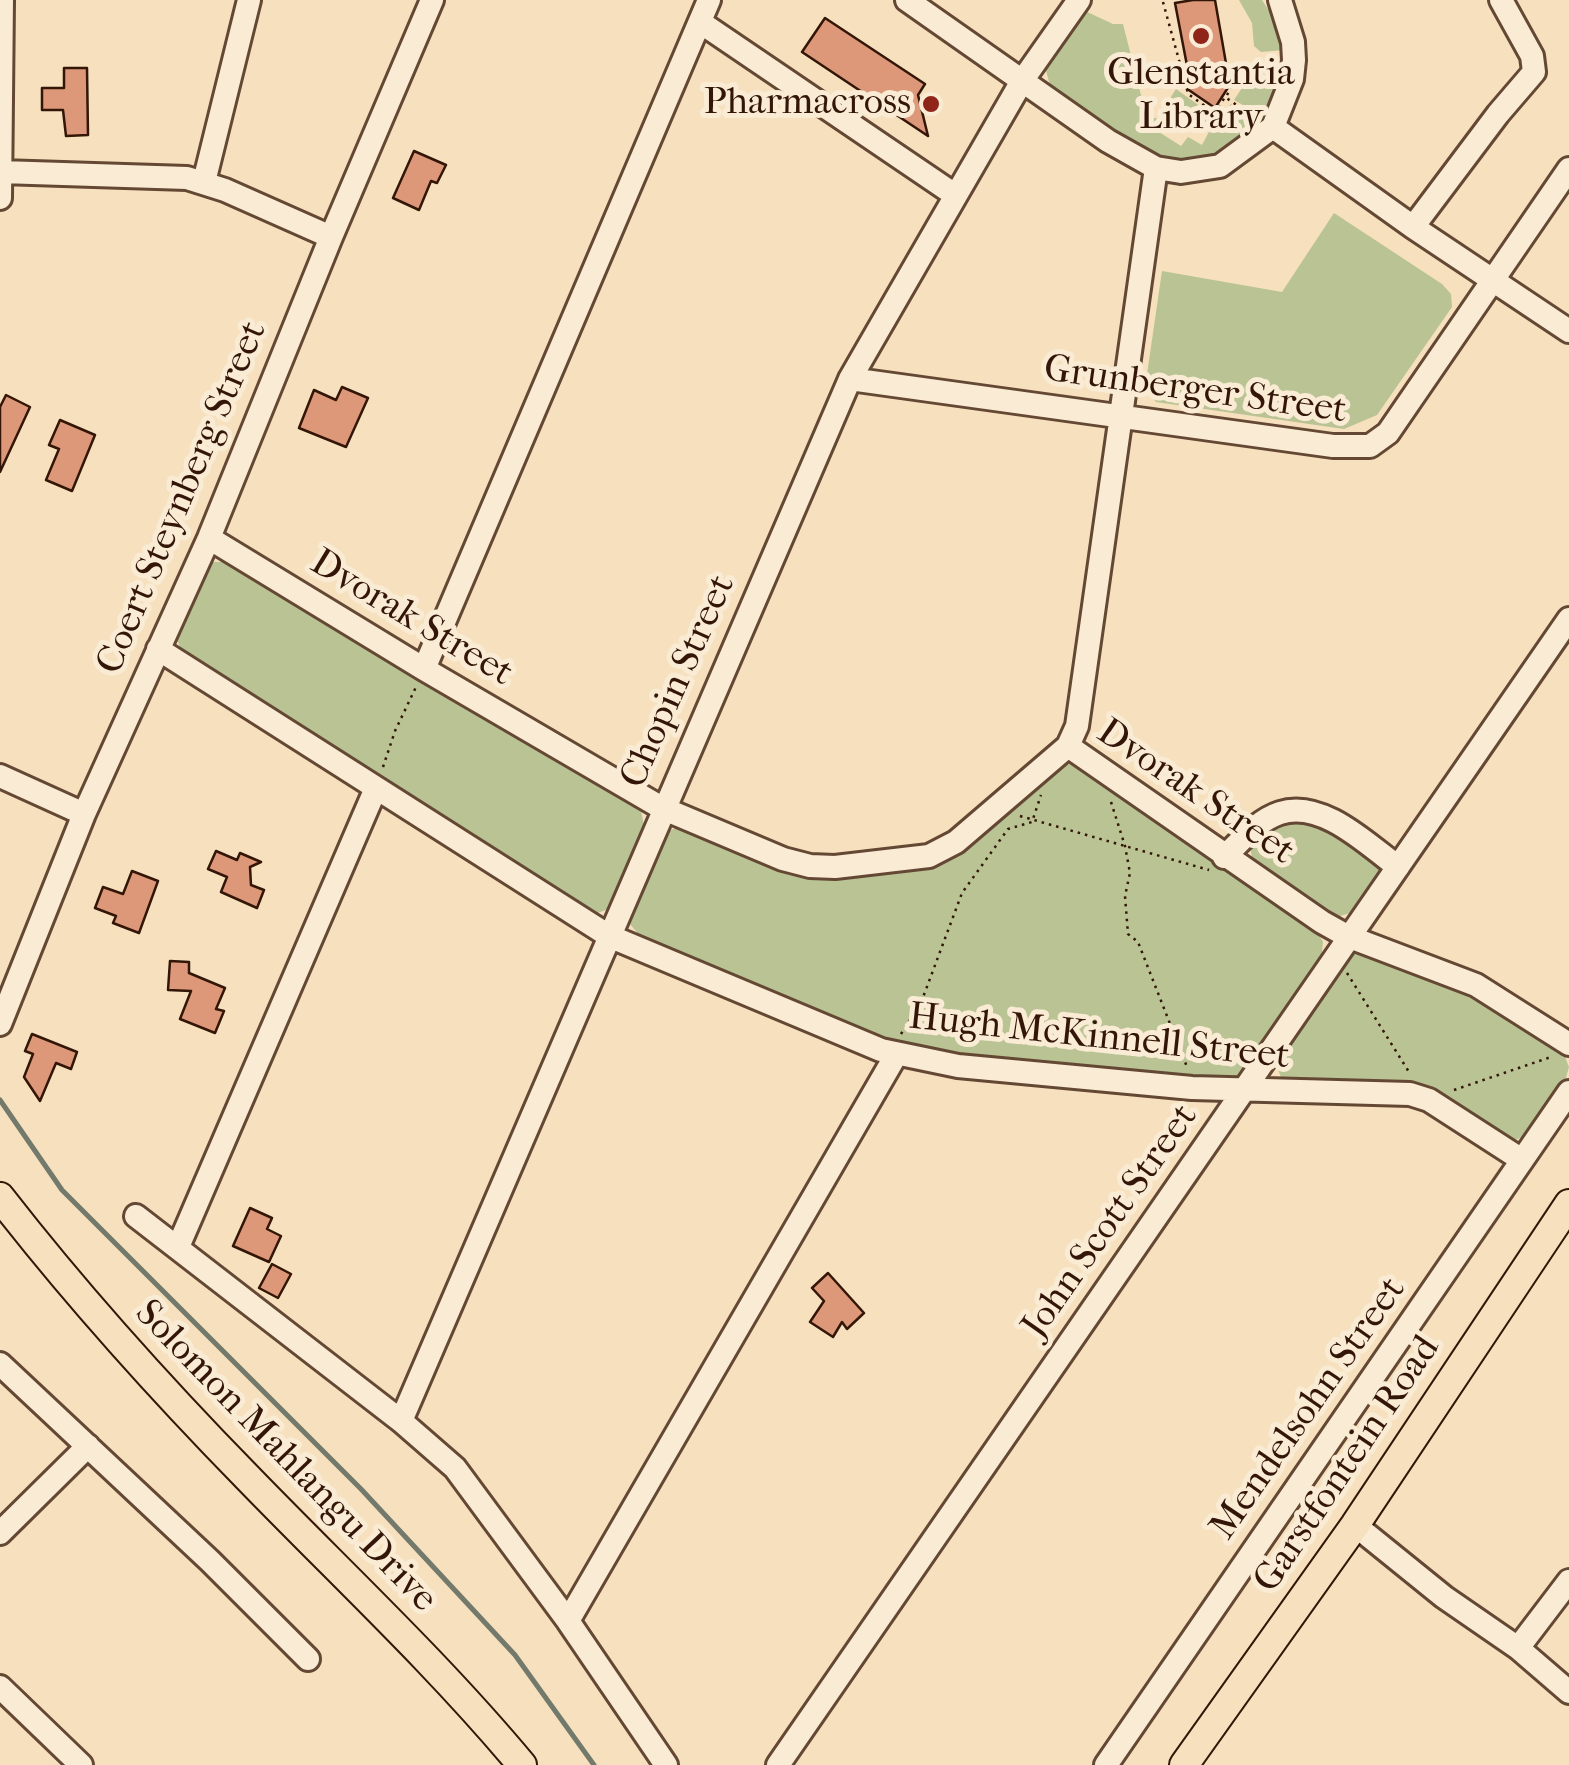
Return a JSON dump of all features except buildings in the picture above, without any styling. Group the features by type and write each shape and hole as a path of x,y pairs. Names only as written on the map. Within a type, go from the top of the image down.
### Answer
{"main road":[{"name":"Solomon Mahlangu Drive","path":"0,1197 134,1358 247,1477 402,1630 522,1765"},
{"name":"Garstfontein Road","path":"1184,1765 1355,1525 1569,1204"}],"street":[{"path":"0,198 2,0"},
{"path":"204,182 248,0"},
{"name":"Coert Steynberg Street","path":"0,1024 84,814 209,538 432,0"},
{"path":"424,670 709,0"},
{"path":"907,0 1108,140 1156,168 1180,172 1212,168 1233,159 1266,123 1292,79 1294,42 1280,0"},
{"name":"Chopin Street","path":"400,1421 850,378 1022,81 1079,0"},
{"path":"1413,227 1534,72 1532,56 1501,0"},
{"path":"700,22 955,195"},
{"path":"1266,123 1569,331"},
{"path":"1068,746 1082,711 1156,168"},
{"name":"Grunberger Street","path":"850,378 1333,446 1370,446 1388,433 1569,169"},
{"path":"0,172 172,176 204,182 331,237"},
{"name":"Dvorak Street","path":"209,538 424,670 662,808 783,859 824,868 939,852 1068,746 1224,857 1347,936 1476,985 1569,1044"},
{"name":"John Scott Street","path":"778,1765 1569,619"},
{"name":"Hugh McKinnell Street","path":"158,649 609,936 896,1055 958,1066 1192,1088 1424,1098"},
{"path":"0,776 84,814"},
{"path":"178,1246 376,788"},
{"path":"1224,857 1264,822 1290,811 1329,820 1398,867"},
{"path":"568,1621 896,1055"},
{"name":"Mendelsohn Street","path":"1106,1765 1569,1092"},
{"path":"1424,1098 1522,1160"},
{"path":"136,1216 400,1421 464,1479 568,1621 666,1765"},
{"path":"0,1364 308,1659"},
{"path":"0,1533 88,1446"},
{"path":"1355,1525 1444,1598 1518,1648 1569,1692"},
{"path":"1518,1648 1569,1581"},
{"path":"0,1688 81,1765"}],"path":[{"path":"1164,2 1185,82"},
{"path":"1187,89 1188,94 1214,112 1246,62"},
{"path":"1156,82 1183,75"},
{"path":"1225,97 1266,123"},
{"path":"376,788 394,731 424,670"},
{"path":"1034,819 1041,798 1040,768"},
{"path":"1113,779 1111,803 1130,872 1125,896 1128,934 1138,942 1150,968 1183,1052 1192,1088"},
{"path":"995,808 1218,873 1250,874"},
{"path":"896,1055 901,1032 922,1000 962,894 1008,829 1034,819"},
{"path":"1333,957 1346,970 1424,1098 1548,1059 1569,1044"}],"green space":[{"path":"1239,0 1262,0 1279,26 1284,50 1261,52 1254,46 1252,23"},
{"path":"1085,11 1113,24 1123,24 1147,119 1157,118 1151,127 1181,146 1188,137 1202,145 1211,128 1169,100 1176,89 1218,119 1231,104 1256,125 1232,149 1206,160 1179,161 1152,154 1099,124 1051,89 1045,67"},
{"path":"1266,64 1278,68 1282,76 1261,115 1234,100 1248,79"},
{"path":"1334,213 1442,284 1451,294 1452,307 1377,415 1344,429 1156,402 1145,388 1162,271 1282,292"},
{"path":"206,565 234,565 634,803 641,811 645,830 611,908 595,914 182,651 176,638"},
{"path":"1072,764 1317,932 1323,942 1321,961 1238,1078 1232,1081 918,1053 641,937 629,923 631,907 664,831 684,827 815,879 942,863 1058,765"},
{"path":"1291,820 1338,836 1380,867 1381,872 1354,912 1333,918 1253,861 1250,848 1254,842"},
{"path":"1363,951 1476,995 1563,1052 1569,1067 1565,1081 1527,1135 1506,1139 1443,1096 1283,1082 1275,1062 1350,955"}],"waterway":[{"path":"0,1100 62,1190 361,1489 515,1655 594,1765"}],"place":[{"name":"Glenstantia Library","path":"1201,36"},
{"name":"Pharmacross","path":"931,104"}]}
